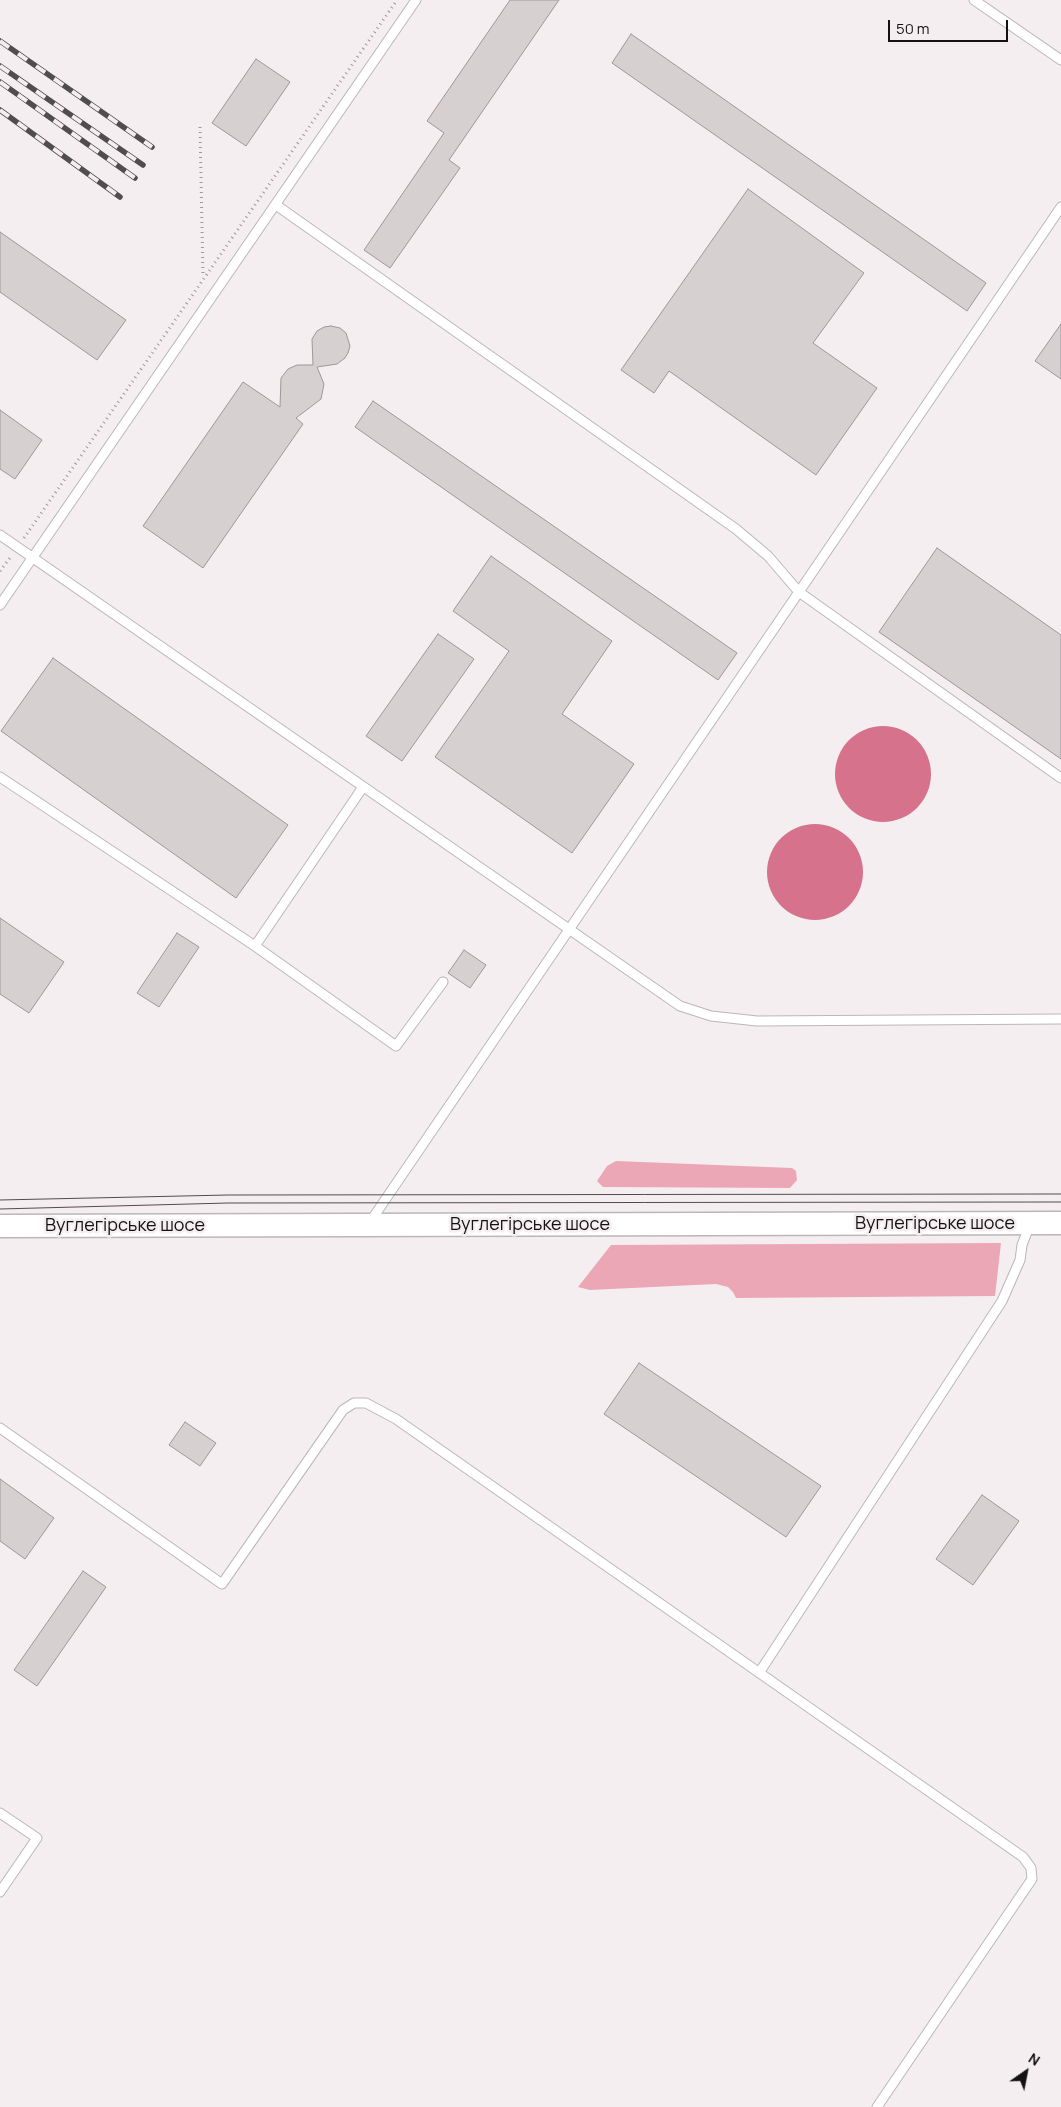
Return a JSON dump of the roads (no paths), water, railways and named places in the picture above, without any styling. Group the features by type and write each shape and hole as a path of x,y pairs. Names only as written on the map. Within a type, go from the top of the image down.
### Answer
{"street":[{"name":"Вуглегірське шосе","path":"0,1226 1061,1223"}],"lane":[{"path":"0,605 416,0"},
{"path":"974,0 1061,60"},
{"path":"276,205 736,528 761,549 800,592 1061,778"},
{"path":"367,1226 570,931 1061,207"},
{"path":"0,535 680,1006 711,1016 757,1021 1061,1019"},
{"path":"0,776 255,946 396,1046 443,982"},
{"path":"255,946 363,787"},
{"path":"759,1673 1002,1301 1020,1260 1022,1245 1030,1224"},
{"path":"0,1428 222,1584 343,1410 354,1403 366,1403 396,1420 1023,1857 1031,1868 1032,1879 877,2107"},
{"path":"0,1813 37,1838 0,1892"}],"tram line":[{"path":"0,1200 228,1195 1061,1194"},
{"path":"0,1209 228,1203 1061,1202"}],"railway":[{"path":"0,41 152,147"},
{"path":"0,66 143,165"},
{"path":"0,82 135,178"},
{"path":"0,110 120,197"}]}
